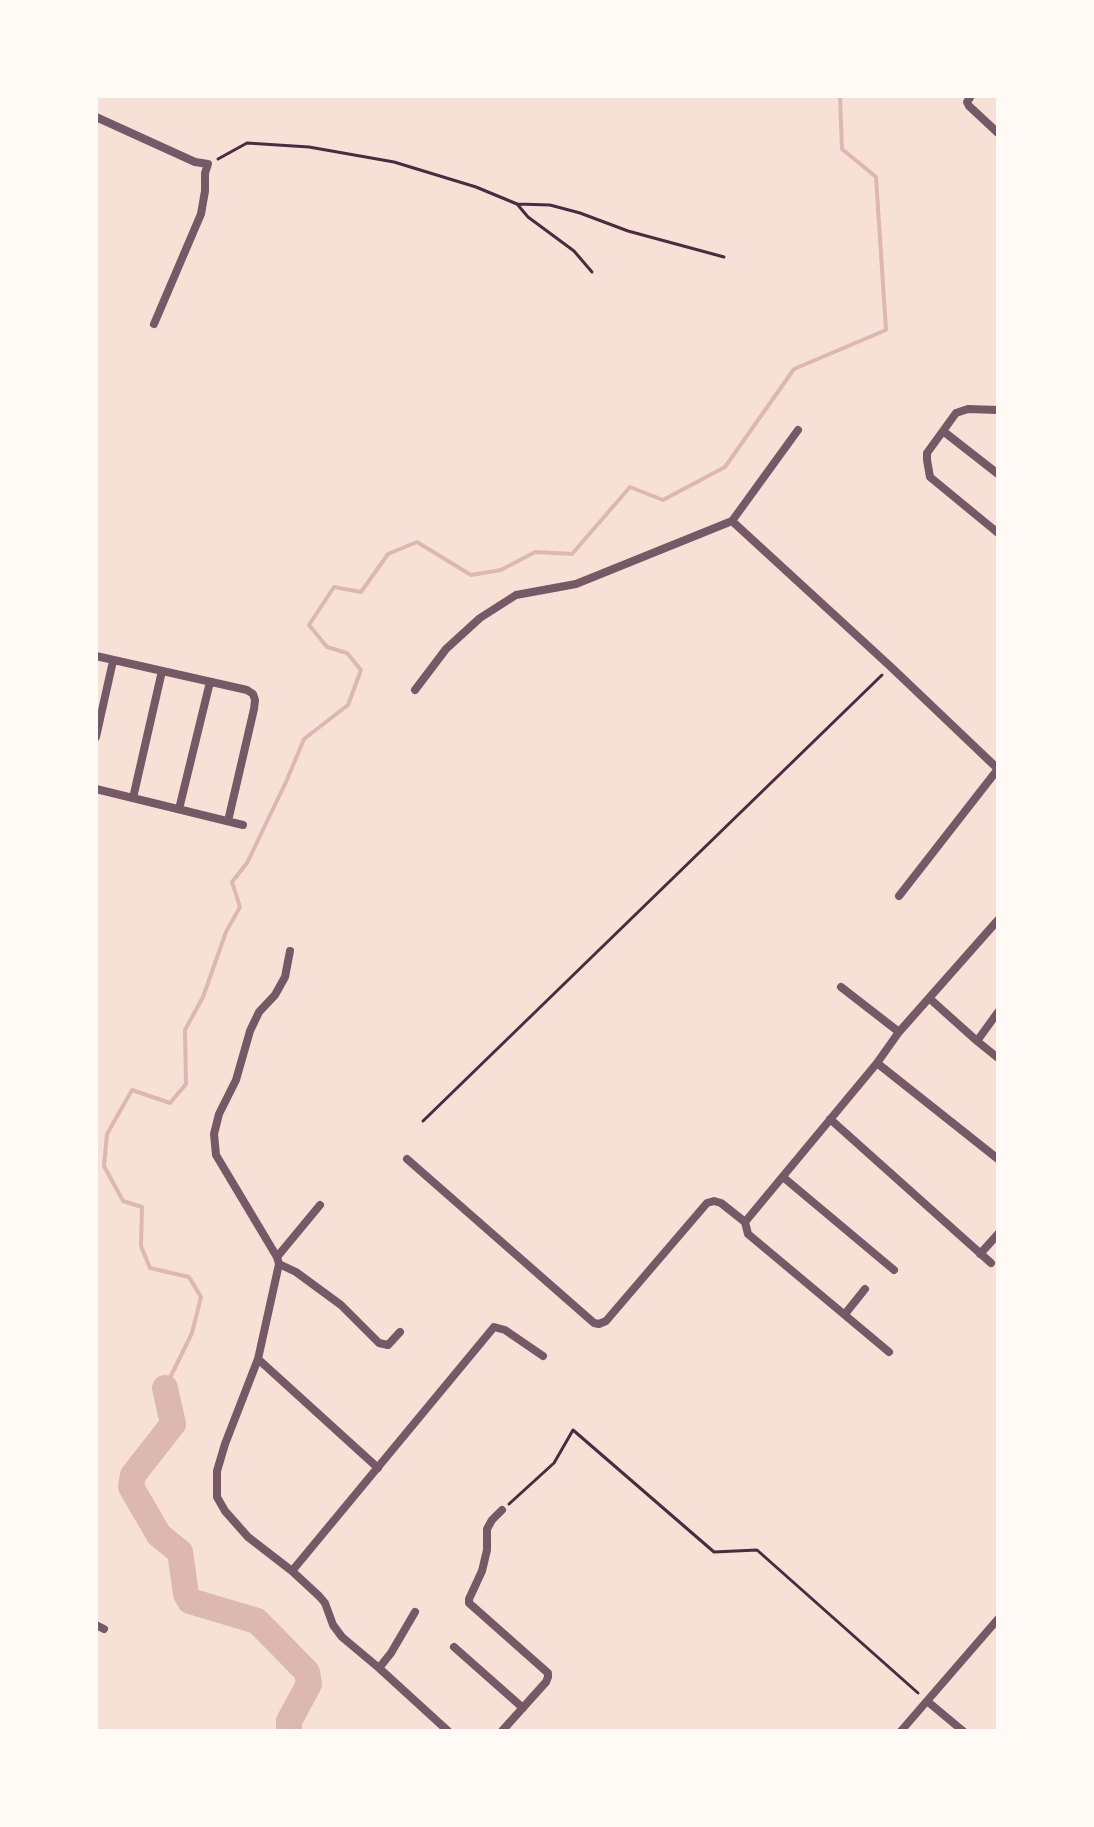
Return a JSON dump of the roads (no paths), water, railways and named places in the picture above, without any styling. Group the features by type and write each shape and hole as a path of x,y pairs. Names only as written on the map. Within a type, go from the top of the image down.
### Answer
{"street":[{"path":"971,96 967,102 969,106 998,133"},
{"path":"96,117 195,162 208,164 201,214 154,324"},
{"path":"998,410 968,409 956,413 927,453 930,477 998,533"},
{"path":"415,690 446,649 480,618 516,595 576,584 732,521 798,430"},
{"path":"943,431 998,474"},
{"path":"732,521 998,769 899,896"},
{"path":"96,656 247,690 253,694 255,700 228,821"},
{"path":"96,737 113,661"},
{"path":"133,798 162,671"},
{"path":"179,809 210,682"},
{"path":"96,789 243,825"},
{"path":"745,1222 877,1063 899,1032 998,920"},
{"path":"290,951 285,977 275,995 259,1012 250,1031 236,1080 219,1114 214,1134 216,1155 278,1260 341,1305 379,1343 388,1345 400,1332"},
{"path":"841,987 899,1032"},
{"path":"929,998 998,1058"},
{"path":"977,1041 998,1012"},
{"path":"877,1063 998,1159"},
{"path":"830,1119 991,1263"},
{"path":"407,1159 594,1323 606,1321 707,1203 714,1201 745,1222 748,1234 889,1352"},
{"path":"783,1177 894,1270"},
{"path":"320,1205 278,1260 258,1359 217,1471 217,1497 248,1537 292,1571 325,1603 337,1631 448,1731"},
{"path":"980,1254 998,1234"},
{"path":"845,1314 865,1289"},
{"path":"292,1571 494,1327 505,1330 543,1356"},
{"path":"258,1359 378,1468"},
{"path":"502,1510 487,1529 487,1550 482,1571 469,1603 548,1673 546,1682 502,1731"},
{"path":"379,1668 415,1612"},
{"path":"901,1731 998,1619"},
{"path":"454,1647 523,1708"},
{"path":"927,1701 963,1731"}],"waterway":[{"path":"165,1388 192,1333 201,1297 189,1277 150,1268 141,1246 142,1207 123,1201 104,1166 107,1134 132,1090 170,1103 186,1084 185,1030 203,997 226,932 240,907 232,882 247,863 304,739 348,705 361,670 347,653 327,647 309,625 334,587 361,592 388,554 417,542 471,575 501,570 535,552 572,554 630,487 663,500 725,467 794,369 886,330 876,177 842,149 840,96"},
{"path":"165,1388 173,1424 133,1475 131,1487 159,1535 180,1552 186,1594 190,1601 257,1621 307,1672 309,1684 289,1721 289,1731"}]}
